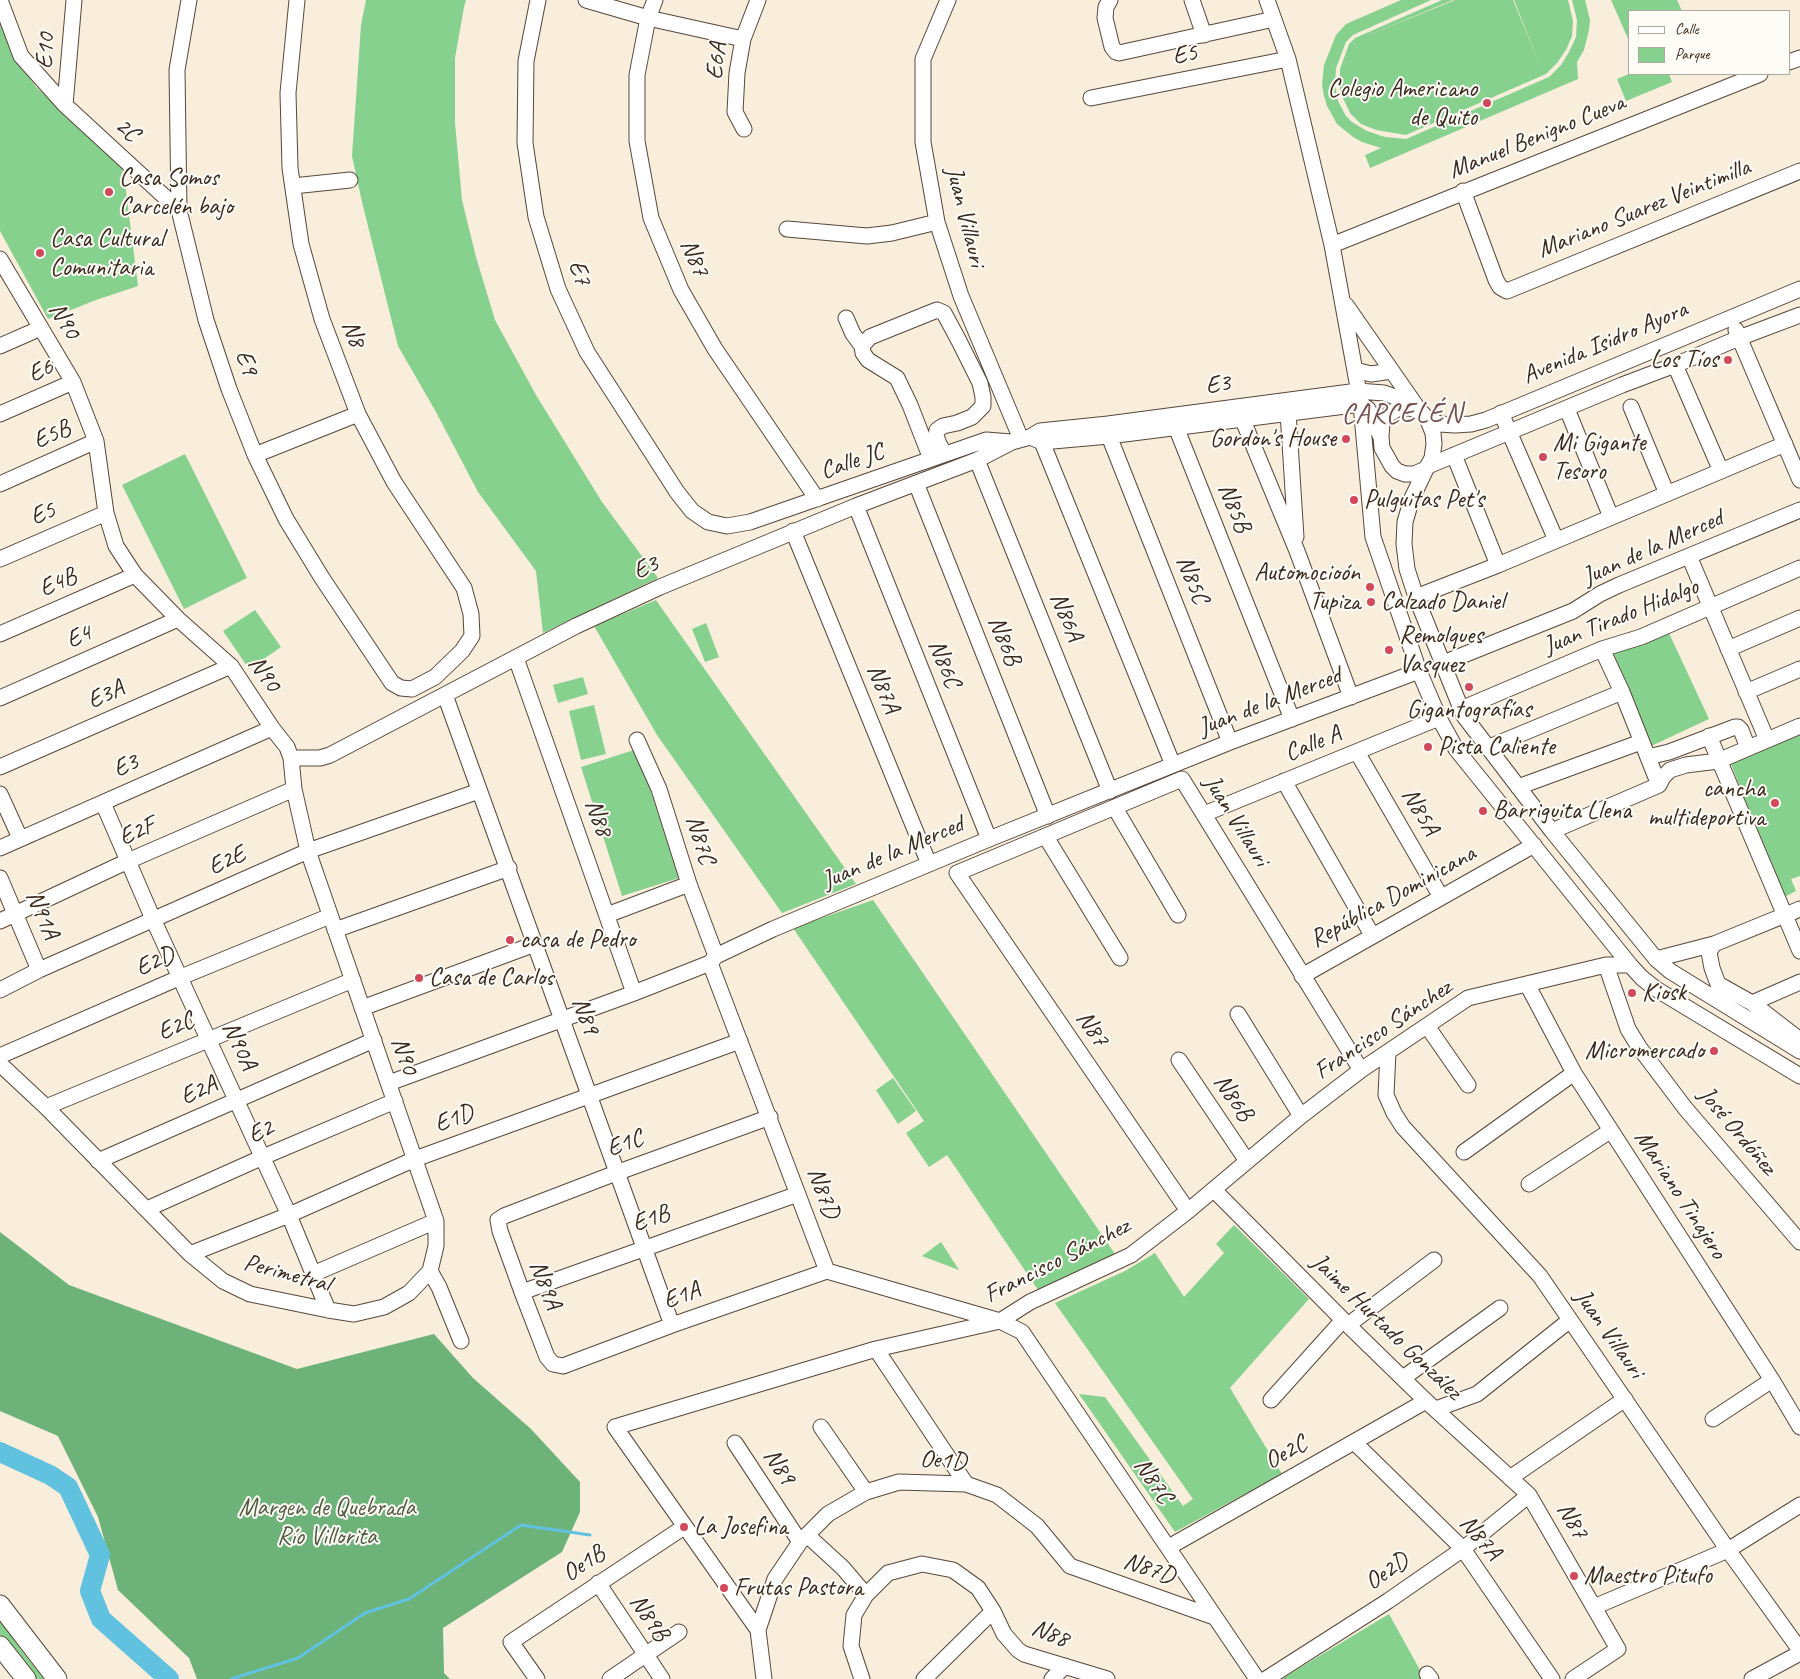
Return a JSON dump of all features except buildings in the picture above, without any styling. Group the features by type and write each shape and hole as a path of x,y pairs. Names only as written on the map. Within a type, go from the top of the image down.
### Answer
{"main road":[{"path":"0,1605 57,1679"},
{"path":"0,1646 26,1679"}],"street":[{"name":"2C","path":"0,0 21,56 65,105 179,210"},
{"name":"E10","path":"65,105 74,0"},
{"name":"E9","path":"189,0 177,70 179,210 206,320 229,389 255,455 286,519 392,683 401,688 412,689"},
{"name":"N8","path":"297,0 288,93 290,168 301,244 322,319 358,414 394,482 464,588 471,614 472,636 462,651 435,677 412,689"},
{"name":"E7","path":"538,0 526,61 525,143 536,217 558,289 587,352 629,419 677,492 692,511 708,522"},
{"path":"586,0 648,18 742,39"},
{"name":"N87","path":"655,0 648,18 638,74 637,141 651,218 681,290 715,349 817,499"},
{"name":"E6A","path":"744,129 735,112 737,73 742,39 758,0"},
{"name":"Juan Villauri","path":"948,0 923,59 923,142 937,222 961,296 1173,765"},
{"path":"1110,0 1104,13 1112,47 1119,53 1274,19"},
{"path":"1192,0 1204,35"},
{"path":"1267,0 1288,58 1332,244 1359,397 1373,537 1419,671 1439,718 1456,749 1630,965 1656,989 1800,1076"},
{"name":"E5","path":"1091,98 1288,58"},
{"name":"Manuel Benigno Cueva","path":"1332,244 1757,75"},
{"name":"Mariano Suarez Veintimilla","path":"1463,191 1496,280 1500,287 1506,291 1800,171"},
{"path":"293,186 350,180"},
{"path":"787,229 867,236 892,233 937,222"},
{"name":"N90","path":"2,265 73,382 96,442 106,513 116,546 135,575 178,619 231,666 272,728 288,747 294,789 308,851 415,1159"},
{"name":"Avenida Isidro Ayora","path":"1419,413 1440,424 1472,424 1486,420 1800,289"},
{"path":"1342,299 1432,433 1434,444 1432,458 1412,498 1405,522 1404,544 1407,569 1416,598 1441,664 1464,716 1487,748 1656,959 1670,971 1800,1051"},
{"path":"862,346 870,337 937,310 944,313 980,383 983,397 982,406 978,413 958,423 944,426 937,430 938,457"},
{"path":"1730,317 1800,480"},
{"name":"Avenida Isidro Ayora","path":"1427,468 1454,454 1622,385 1739,338 1799,317"},
{"path":"846,318 868,360 897,378 938,457"},
{"path":"0,346 41,328"},
{"path":"1675,365 1721,471"},
{"path":"1355,370 1371,374 1392,371"},
{"name":"E6","path":"0,414 73,382"},
{"name":"E3","path":"1026,440 1109,436 1288,412 1384,393 1398,398 1419,413"},
{"path":"1359,397 1368,409 1381,437 1386,457 1397,471 1405,474 1414,474 1427,468"},
{"name":"E3","path":"291,758 320,758 330,755 576,626 652,590 723,568 793,531 977,460 1026,440 1040,431 1359,397"},
{"path":"1631,407 1667,494"},
{"path":"1381,437 1382,424 1389,414 1399,408 1419,413"},
{"path":"1567,409 1611,517"},
{"path":"1288,412 1297,550"},
{"path":"1501,413 1556,540"},
{"path":"255,455 358,414"},
{"path":"1242,418 1297,550 1351,697"},
{"name":"N85B","path":"1176,427 1292,719"},
{"name":"N85C","path":"1109,436 1230,742"},
{"name":"Calle JC","path":"708,522 727,526 750,522 986,440 1026,440"},
{"name":"E5B","path":"0,484 96,442"},
{"path":"1416,598 1785,444"},
{"path":"1454,454 1498,565"},
{"name":"N86A","path":"977,460 1110,791"},
{"name":"N86B","path":"916,483 1048,816"},
{"name":"N86C","path":"856,506 989,839"},
{"name":"Juan de la Merced","path":"1441,664 1573,611 1600,594 1619,585 1800,510"},
{"name":"E5","path":"0,559 106,513"},
{"name":"N87A","path":"793,531 930,864"},
{"path":"1690,556 1767,740"},
{"name":"Juan Tirado Hidalgo","path":"1461,709 1602,649 1641,636 1800,568"},
{"name":"E4B","path":"0,634 135,575"},
{"path":"1728,649 1800,618"},
{"name":"E4","path":"0,698 178,619"},
{"path":"1602,649 1622,692 1644,748 1663,779"},
{"name":"N88","path":"516,658 634,994"},
{"name":"E3A","path":"0,767 231,666"},
{"path":"1746,692 1800,669"},
{"name":"Juan de la Merced","path":"388,1083 634,994 713,959 773,929 989,839 1230,742 1419,671"},
{"path":"1487,748 1622,692"},
{"name":"N89","path":"445,695 509,868 561,1020 672,1325"},
{"name":"Calle A","path":"1204,814 1439,718"},
{"path":"1552,830 1663,779 1670,770 1686,765 1718,760 1800,726"},
{"path":"1644,748 1652,756 1669,752 1738,727 1748,748"},
{"name":"E3","path":"0,848 272,728"},
{"path":"1709,736 1800,951"},
{"name":"N87C","path":"637,740 659,789 713,959"},
{"path":"1518,787 1644,748"},
{"name":"N85A","path":"1357,752 1441,896"},
{"path":"1663,779 1665,758 1669,752"},
{"name":"Juan Villauri","path":"957,873 1182,779 1361,1070"},
{"path":"1284,781 1372,935"},
{"name":"E2F","path":"0,920 128,861 294,789"},
{"name":"E2E","path":"0,990 39,970 308,851 479,791"},
{"path":"0,794 20,838"},
{"name":"N90A","path":"103,803 153,919 238,1100 289,1215 328,1310"},
{"path":"1115,808 1178,915"},
{"path":"1046,837 1120,958"},
{"name":"República Dominicana","path":"1302,976 1534,845"},
{"name":"E2D","path":"0,1056 181,977 333,923 509,868"},
{"name":"N87","path":"957,873 1188,1211"},
{"name":"N91A","path":"0,878 39,970"},
{"path":"607,915 689,884"},
{"path":"1656,959 1714,944 1800,909"},
{"path":"362,1008 535,944"},
{"path":"1714,944 1709,952 1718,984 1752,1003 1800,1040"},
{"name":"N87D","path":"713,959 740,1041 827,1271"},
{"name":"Francisco Sánchez","path":"684,1527 615,1427 876,1350 1000,1321 1030,1302 1131,1255 1214,1190 1301,1116 1361,1070 1468,998 1606,965 1630,965"},
{"name":"José Ordóñez","path":"1606,965 1628,1029 1639,1047 1685,1108 1800,1242"},
{"name":"E2C","path":"46,1107 353,980"},
{"path":"1752,1003 1800,982"},
{"name":"Mariano Tinajero","path":"1527,984 1574,1073 1800,1426"},
{"path":"1238,1014 1301,1116"},
{"path":"1427,1026 1468,1085"},
{"name":"E2A","path":"98,1161 374,1040"},
{"name":"E1D","path":"190,1254 289,1215 415,1159 740,1041"},
{"name":"Juan Villauri","path":"1388,1052 1386,1095 1403,1128 1540,1276 1800,1652"},
{"name":"N86B","path":"1179,1060 1248,1162"},
{"name":"Perimetral","path":"0,1064 46,1107 190,1254 223,1281 250,1294 354,1314 384,1307 409,1293 430,1271"},
{"path":"1464,1152 1574,1073"},
{"name":"E2","path":"147,1210 263,1157 395,1101"},
{"name":"E1C","path":"498,1220 616,1173 770,1118"},
{"path":"1529,1184 1610,1131"},
{"path":"415,1159 436,1221 436,1246 430,1271 439,1287 461,1341"},
{"name":"Jaime Hurtado González","path":"1214,1190 1345,1322 1431,1405 1529,1495"},
{"name":"E1B","path":"522,1292 644,1247 798,1194"},
{"name":"N89A","path":"498,1220 500,1231 547,1357 554,1364"},
{"path":"313,1274 436,1221"},
{"path":"1271,1400 1345,1322 1434,1260"},
{"path":"827,1271 1000,1321"},
{"name":"E1A","path":"554,1364 563,1366 672,1325 827,1271"},
{"path":"1403,1378 1500,1308"},
{"name":"Oe2C","path":"1169,1547 1354,1442 1431,1405 1477,1394 1570,1320"},
{"name":"N87C","path":"1000,1321 1022,1332 1257,1679"},
{"path":"876,1350 966,1484"},
{"path":"1713,1419 1772,1380"},
{"path":"1510,1478 1625,1399"},
{"path":"821,1427 866,1492"},
{"name":"N87A","path":"1354,1442 1463,1548 1552,1679"},
{"name":"N89","path":"735,1443 803,1538 843,1568 866,1595"},
{"name":"Oe1D","path":"803,1538 828,1514 866,1492 899,1482 966,1484 997,1495 1037,1526 1070,1566"},
{"name":"N87","path":"1529,1495 1618,1649 1573,1679"},
{"name":"Oe2D","path":"1266,1679 1388,1601 1463,1548 1529,1495"},
{"path":"1594,1607 1728,1550 1800,1505"},
{"path":"684,1527 758,1630"},
{"name":"Oe1B","path":"537,1679 511,1642 684,1527"},
{"path":"764,1679 758,1630 775,1579 803,1538"},
{"name":"N88","path":"862,1679 851,1646 854,1615 866,1595 888,1573 922,1564 953,1570 978,1588 993,1611 1004,1634 1024,1654 1107,1679"},
{"name":"N87D","path":"1070,1566 1214,1617"},
{"name":"N89B","path":"598,1584 662,1679"},
{"path":"924,1679 993,1611"},
{"path":"610,1679 680,1632"},
{"path":"1752,1679 1800,1652"},
{"path":"1052,1679 1065,1666"}],"green space":[{"path":"366,0 466,0 455,58 455,123 462,200 476,257 495,320 536,395 602,502 658,578 543,633 536,571 478,492 436,412 398,346 352,156 361,25"},
{"path":"1401,0 1431,0 1353,35 1346,42 1336,68 1335,85 1338,101 1346,116 1367,131 1385,137 1406,139 1549,77 1561,65 1576,37 1577,20 1572,0 1585,0 1590,20 1584,50 1577,62 1578,79 1370,168 1365,155 1381,148 1362,142 1337,124 1324,96 1322,85 1324,65 1336,35 1346,24"},
{"path":"1442,0 1453,0 1359,39 1455,0 1513,0 1540,65 1514,0 1568,0 1573,21 1572,36 1566,50 1546,74 1406,135 1376,130 1361,124 1350,113 1340,92 1340,69 1349,44 1355,38"},
{"path":"1611,0 1677,0 1682,10 1628,10 1628,39"},
{"path":"0,21 13,55 36,87 76,122 123,168 138,286 48,319 0,231"},
{"path":"1628,74 1669,75 1672,82 1626,101 1617,79"},
{"path":"185,454 247,578 184,609 122,485"},
{"path":"656,600 856,884 782,913 657,735 594,626"},
{"path":"255,610 281,647 249,669 223,631"},
{"path":"706,623 719,657 705,662 692,629"},
{"path":"1668,631 1709,719 1649,747 1607,654"},
{"path":"583,677 588,694 558,703 553,685"},
{"path":"594,705 606,754 581,760 569,711"},
{"path":"1800,729 1800,876 1791,879 1796,891 1783,898 1729,759"},
{"path":"637,749 679,878 622,896 581,767"},
{"path":"873,900 1115,1254 1038,1290 947,1155 929,1167 906,1133 924,1121 793,928"},
{"path":"893,1078 916,1111 898,1124 876,1090"},
{"path":"1234,1225 1309,1299 1230,1388 1282,1474 1175,1532 1079,1394 1105,1397 1183,1506 1193,1499 1055,1303 1125,1271 1155,1253 1184,1297 1224,1253 1216,1244"},
{"name":"Margen de Quebrada Río Villorita","path":"0,1232 69,1285 297,1369 434,1334 473,1378 531,1429 580,1482 580,1512 562,1552 443,1628 444,1673 450,1679 197,1679 189,1658 118,1590 98,1517 58,1436 0,1411"},
{"path":"941,1242 959,1270 922,1256"},
{"path":"1389,1614 1425,1679 1281,1679"},
{"path":"0,1620 44,1679 30,1679 0,1638"}],"waterway":[{"path":"0,1452 50,1475 68,1487 100,1555 90,1591 101,1619 169,1679"},
{"path":"231,1679 298,1658 365,1613 409,1599 521,1525 590,1535"}],"place":[{"name":"Colegio Americano de Quito","path":"1487,103"},
{"name":"Casa Somos Carcelén bajo","path":"109,192"},
{"name":"Casa Cultural Comunitaria","path":"40,253"},
{"name":"Los Tíos","path":"1728,360"},
{"name":"Gordon's House","path":"1346,439"},
{"name":"Mi Gigante Tesoro","path":"1543,457"},
{"name":"Pulguitas Pet's","path":"1354,500"},
{"name":"Automocioón Tupiza","path":"1370,587"},
{"name":"Calzado Daniel","path":"1371,602"},
{"name":"Remolques Vasquez","path":"1389,650"},
{"name":"Gigantografías","path":"1469,687"},
{"name":"Pista Caliente","path":"1428,747"},
{"name":"cancha multideportiva","path":"1775,803"},
{"name":"Barriguita Llena","path":"1483,811"},
{"name":"casa de Pedro","path":"510,940"},
{"name":"Casa de Carlos","path":"419,978"},
{"name":"Kiosk","path":"1632,993"},
{"name":"Micromercado","path":"1714,1051"},
{"name":"La Josefina","path":"684,1527"},
{"name":"Maestro Pitufo","path":"1574,1576"},
{"name":"Frutas Pastora","path":"724,1588"}],"district":[{"name":"CARCELÉN","path":"1402,415"}]}
